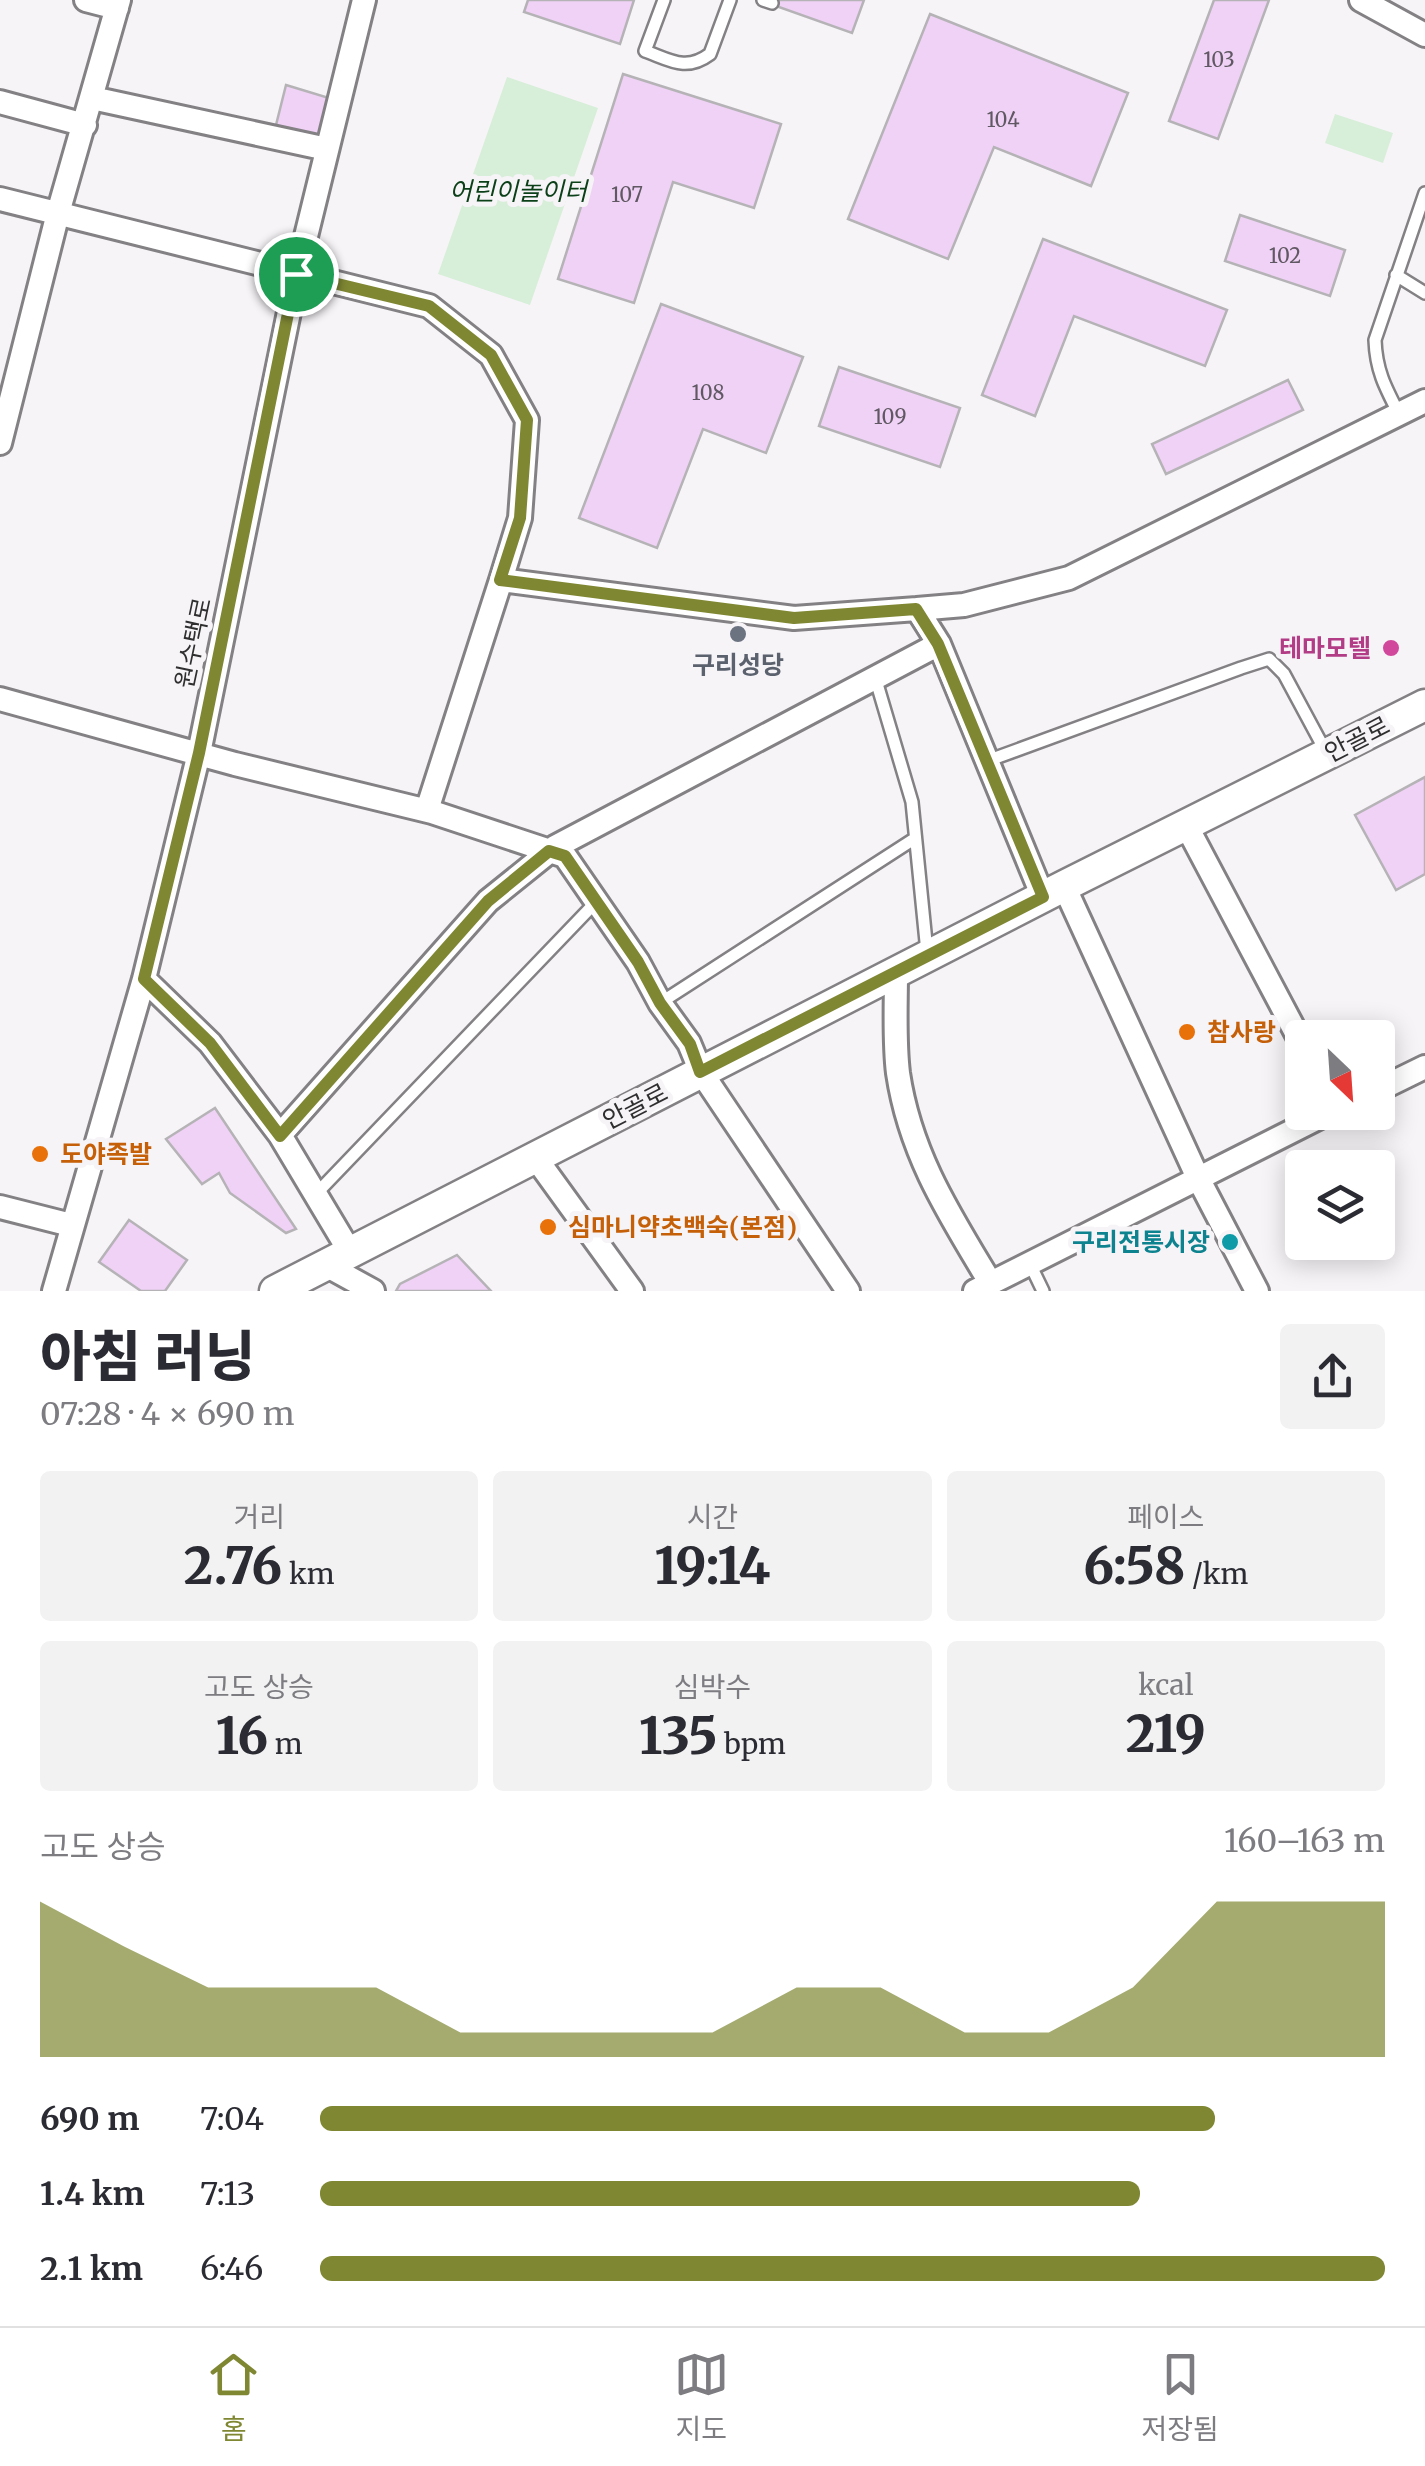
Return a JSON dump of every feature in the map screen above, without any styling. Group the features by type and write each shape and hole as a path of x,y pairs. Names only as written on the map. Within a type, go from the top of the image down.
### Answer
{"street":[{"path":"0,444 58,214 118,4 86,0"},
{"name":"원수택로","path":"54,1291 144,979 199,753 296,274 364,0"},
{"path":"1361,0 1425,35"},
{"path":"92,98 327,149"},
{"path":"0,102 84,125"},
{"path":"0,199 429,306 491,355 527,420 520,518 427,810"},
{"path":"500,580 794,618 964,605 1069,578 1425,401"},
{"path":"916,609 938,644 987,761 1256,1291"},
{"path":"280,1136 488,901 549,851 938,644"},
{"path":"0,698 427,810 565,856 690,1044 700,1072 848,1291"},
{"name":"안골로","path":"275,1291 1425,705"},
{"path":"1186,824 1289,1020"},
{"path":"896,972 898,1072 916,1150 983,1287 1294,1130"},
{"path":"144,979 210,1043 280,1136 316,1194 338,1259 372,1291"},
{"path":"1395,1082 1425,1068"},
{"path":"536,1157 632,1291"},
{"path":"0,1207 71,1225"}],"lane":[{"path":"664,0 645,51 687,64 710,54 730,0"},
{"path":"1398,414 1380,376 1375,340 1425,193"},
{"path":"1396,275 1425,293"},
{"path":"987,761 1269,659 1284,674 1327,754"},
{"path":"875,678 912,802 928,956"},
{"path":"660,1003 914,838"},
{"path":"316,1194 596,902"},
{"path":"1029,1262 1043,1291"}],"green space":[{"name":"어린이놀이터","path":"507,77 598,108 530,305 438,274"},
{"path":"1335,114 1393,133 1383,163 1325,143"}],"building":[{"path":"528,0 634,0 620,44 524,12"},
{"path":"778,0 864,0 852,33 776,6"},
{"path":"1214,0 1269,0 1218,139 1169,121"},
{"path":"930,14 1128,93 1091,186 994,147 948,259 848,219"},
{"path":"623,74 781,124 754,208 673,182 634,303 558,279"},
{"path":"286,85 339,101 327,149 273,137"},
{"path":"1240,215 1345,250 1330,296 1225,261"},
{"path":"1043,239 1227,310 1205,366 1074,316 1035,416 982,395"},
{"path":"661,304 803,357 766,453 703,429 657,548 579,518"},
{"path":"839,367 960,408 940,467 819,426"},
{"path":"1288,380 1303,410 1166,474 1152,444"},
{"path":"1425,777 1425,874 1396,890 1355,815"},
{"path":"215,1108 296,1229 286,1233 230,1193 219,1173 202,1184 166,1139"},
{"path":"129,1220 187,1260 165,1291 141,1291 99,1262"},
{"path":"457,1255 491,1291 396,1291 400,1284"}],"place":[{"name":"구리성당","path":"738,634"},
{"name":"테마모텔","path":"1391,648"},
{"name":"참사랑","path":"1187,1032"},
{"name":"도야족발","path":"40,1154"},
{"name":"심마니약초백숙(본점)","path":"548,1227"},
{"name":"구리전통시장","path":"1230,1242"}],"route":[{"path":"296,274 429,306 491,355 527,420 520,518 500,580 794,618 916,609 938,644 1043,897 700,1072 690,1044 660,1003 638,962 565,856 549,851 488,901 280,1136 210,1043 144,979 199,753 296,274"}]}
